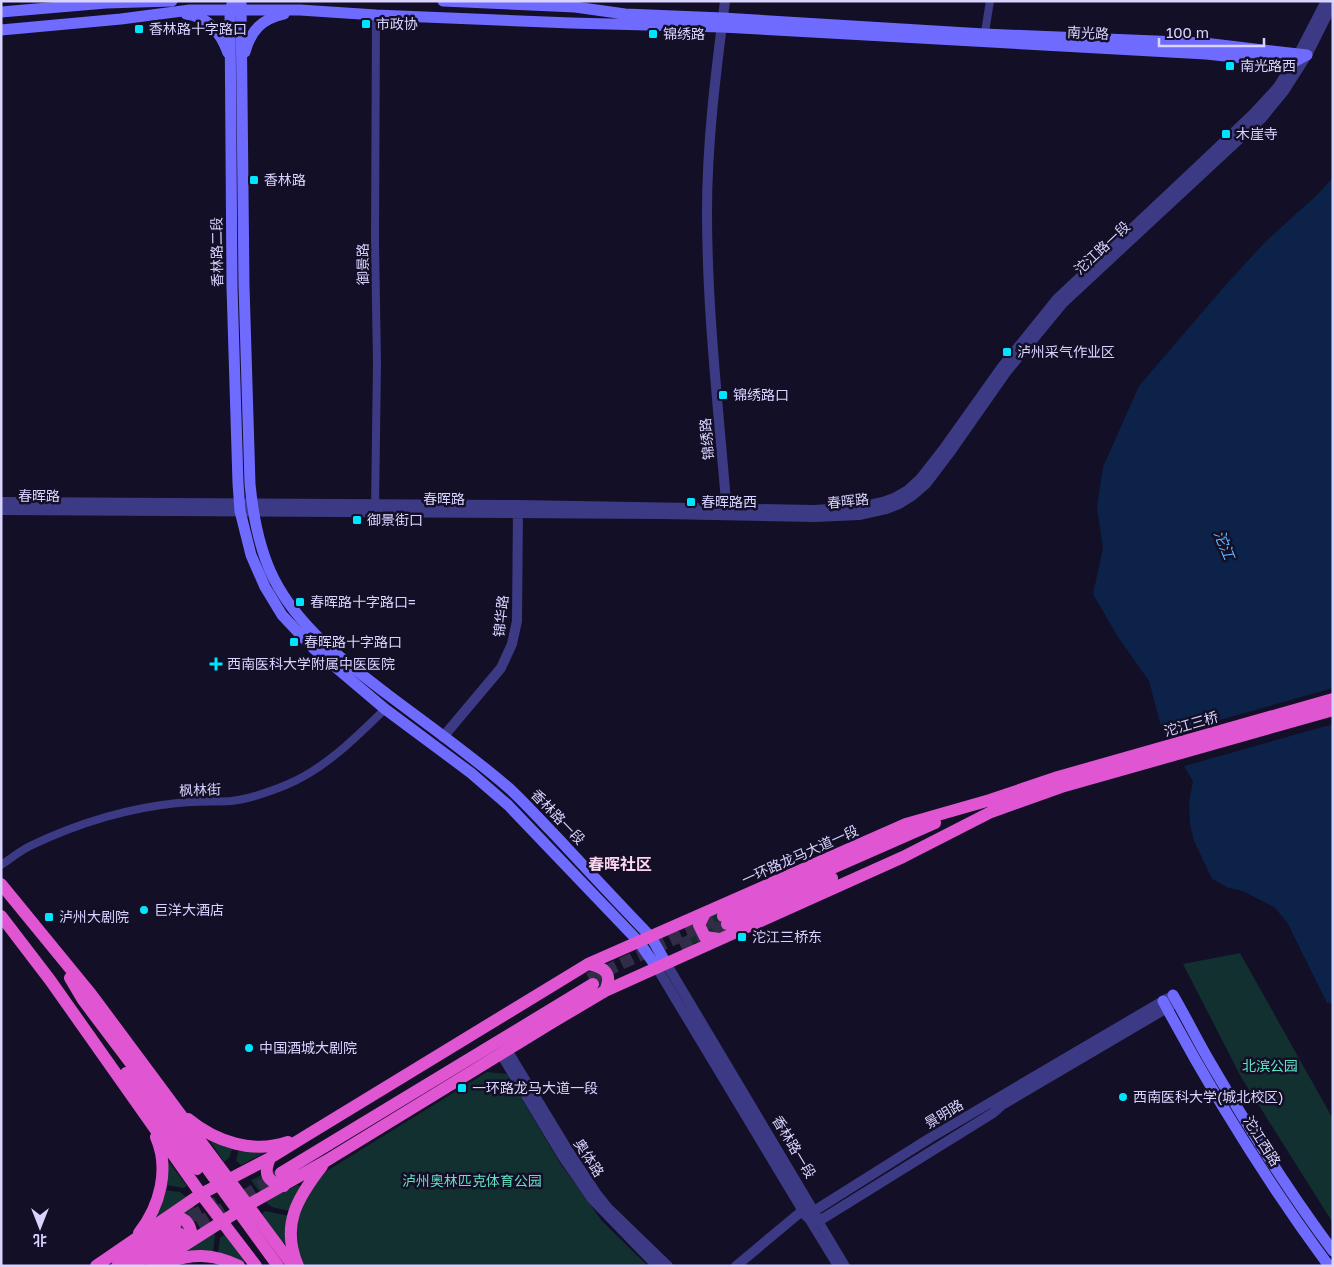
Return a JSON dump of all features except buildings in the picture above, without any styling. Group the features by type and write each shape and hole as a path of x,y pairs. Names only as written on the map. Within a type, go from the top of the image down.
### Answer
{"highway":[{"name":"沱江三桥","path":"1060,782 1333,699"},
{"name":"沱江三桥","path":"1060,782 1333,710"},
{"name":"一环路龙马大道一段","path":"176,1230 221,1221 248,1205 310,1134 588,964 906,824 991,806 1060,782"},
{"name":"一环路龙马大道一段","path":"176,1230 201,1194 229,1179 326,1161 605,991 903,857 991,806"},
{"path":"725,920 991,806"},
{"path":"1,884 91,994 293,1266"},
{"path":"705,913 698,925 701,932 705,936 720,939"},
{"path":"1,916 50,980 201,1194 256,1266"},
{"path":"50,945 83,1000 130,1071 268,1266"},
{"path":"588,964 598,966 609,976 609,984 605,991"},
{"path":"50,980 80,1010 130,1071 278,1266"},
{"path":"278,1171 591,982"},
{"path":"175,1107 205,1130 230,1143 243,1146 278,1145 310,1134"},
{"path":"96,1266 134,1239 146,1225 160,1194 162,1175 160,1146 148,1118"},
{"path":"298,1266 291,1244 293,1214 299,1198 326,1161"},
{"path":"134,1239 176,1230"},
{"path":"117,1266 176,1230"},
{"path":"133,1266 176,1230"},
{"path":"152,1266 176,1230"},
{"path":"159,1266 192,1256 215,1256 239,1266"}],"main road":[{"name":"南光路","path":"443,1 575,8 722,22 1206,54 1299,57"},
{"name":"南光路","path":"1,12 106,3 236,6 376,15 571,23 722,22"},
{"name":"南光路","path":"1,30 121,19 172,6"},
{"path":"172,6 195,15 211,25 218,32 236,63"},
{"name":"香林路二段","path":"236,6 232,287 240,507"},
{"path":"236,63 251,34 257,27 272,17 300,10"},
{"name":"香林路二段","path":"236,63 252,507"},
{"name":"香林路一段","path":"240,507 251,556 265,587 282,615 313,648 385,709 471,773 508,805 661,965"},
{"name":"香林路一段","path":"252,507 262,548 274,580 291,606 309,627 330,650 485,768 511,791 651,937 661,965"},
{"name":"沱江西路","path":"1170,1001 1264,1152 1333,1251"},
{"name":"沱江西路","path":"1170,1001 1198,1065 1254,1158 1294,1219 1329,1266"}],"street":[{"name":"锦绣路","path":"725,1 708,164 707,211 714,366 727,512"},
{"path":"984,38 990,1"},
{"name":"沱江路一段","path":"885,505 899,504 926,484 1007,371 1063,303 1262,118 1284,91 1326,1"},
{"name":"沱江路一段","path":"885,505 908,490 920,478 945,447 1002,367 1057,299 1255,112 1278,87 1333,3"},
{"name":"御景路","path":"375,509 377,362 375,244 376,15"},
{"name":"春晖路","path":"1,502 240,507"},
{"name":"春晖路","path":"1,510 252,507 727,512 838,516 872,513 885,505"},
{"name":"锦华路","path":"442,735 501,668 512,644 517,621 516,509"},
{"name":"枫林街","path":"1,865 28,847 72,829 123,812 180,802 233,801 287,784 315,769 349,745 385,709"},
{"name":"香林路一段","path":"661,965 811,1215"},
{"name":"景明路","path":"736,1266 811,1215 993,1113 1002,1105 1170,1001"},
{"name":"奥体路","path":"504,1052 563,1157 592,1199 657,1266"},
{"name":"奥体路","path":"504,1052 596,1193 608,1208 668,1266"},
{"path":"811,1215 837,1266"},
{"path":"811,1215 846,1266"},
{"name":"景明路","path":"746,1266 811,1215"}],"green space":[{"path":"720,911 726,929 716,933 708,932 705,925 706,919"},
{"path":"695,931 701,940 691,945 686,935"},
{"name":"北滨公园","path":"1240,953 1333,1119 1333,1223 1241,1077 1183,964"},
{"path":"594,970 602,974 603,985 597,990 586,973"},
{"name":"泸州奥林匹克体育公园","path":"487,1072 507,1074 560,1163 602,1221 648,1266 305,1266 295,1244 297,1214 308,1194 325,1172"},
{"path":"208,1138 233,1147 229,1158 224,1162"},
{"path":"239,1148 264,1153 241,1165 236,1161"},
{"path":"167,1161 187,1186 184,1188 166,1185"},
{"path":"262,1175 273,1186 260,1193 251,1180"},
{"path":"297,1185 301,1186 291,1211 273,1207 265,1201"},
{"path":"165,1190 180,1192 186,1197 157,1217 155,1216"},
{"path":"193,1206 201,1216 194,1221 183,1213"},
{"path":"265,1211 289,1216 286,1244 282,1242 262,1214"},
{"path":"213,1233 215,1235 213,1253 186,1253 186,1249"},
{"path":"225,1234 245,1261 244,1263 218,1253 220,1238"}],"water":[{"name":"沱江","path":"1333,177 1333,1004 1327,1003 1287,922 1274,907 1243,891 1229,888 1212,879 1194,841 1190,824 1189,803 1193,781 1162,730 1149,681 1118,637 1093,594 1103,548 1097,507 1103,467 1139,386 1265,242 1318,194"}],"pier":[{"path":"1333,688 1333,724 1181,767 1163,736"}],"tunnel":[{"path":"589,979 723,916"},
{"path":"680,945 727,924"},
{"path":"182,1233 279,1175"},
{"path":"175,1226 219,1201"}],"place":[{"name":"市政协","path":"366,24"},
{"name":"香林路十字路口","path":"139,29"},
{"name":"锦绣路","path":"653,34"},
{"name":"南光路西","path":"1230,66"},
{"name":"木崖寺","path":"1226,134"},
{"name":"香林路","path":"254,180"},
{"name":"泸州采气作业区","path":"1007,352"},
{"name":"锦绣路口","path":"723,395"},
{"name":"春晖路西","path":"691,502"},
{"name":"御景街口","path":"357,520"},
{"name":"春晖路十字路口=","path":"300,602"},
{"name":"春晖路十字路口","path":"294,642"},
{"name":"西南医科大学附属中医医院","path":"216,664"},
{"name":"巨洋大酒店","path":"144,910"},
{"name":"泸州大剧院","path":"49,917"},
{"name":"沱江三桥东","path":"742,937"},
{"name":"中国酒城大剧院","path":"249,1048"},
{"name":"一环路龙马大道一段","path":"462,1088"},
{"name":"西南医科大学(城北校区)","path":"1123,1097"}],"district":[{"name":"春晖社区","path":"620,864"}]}
